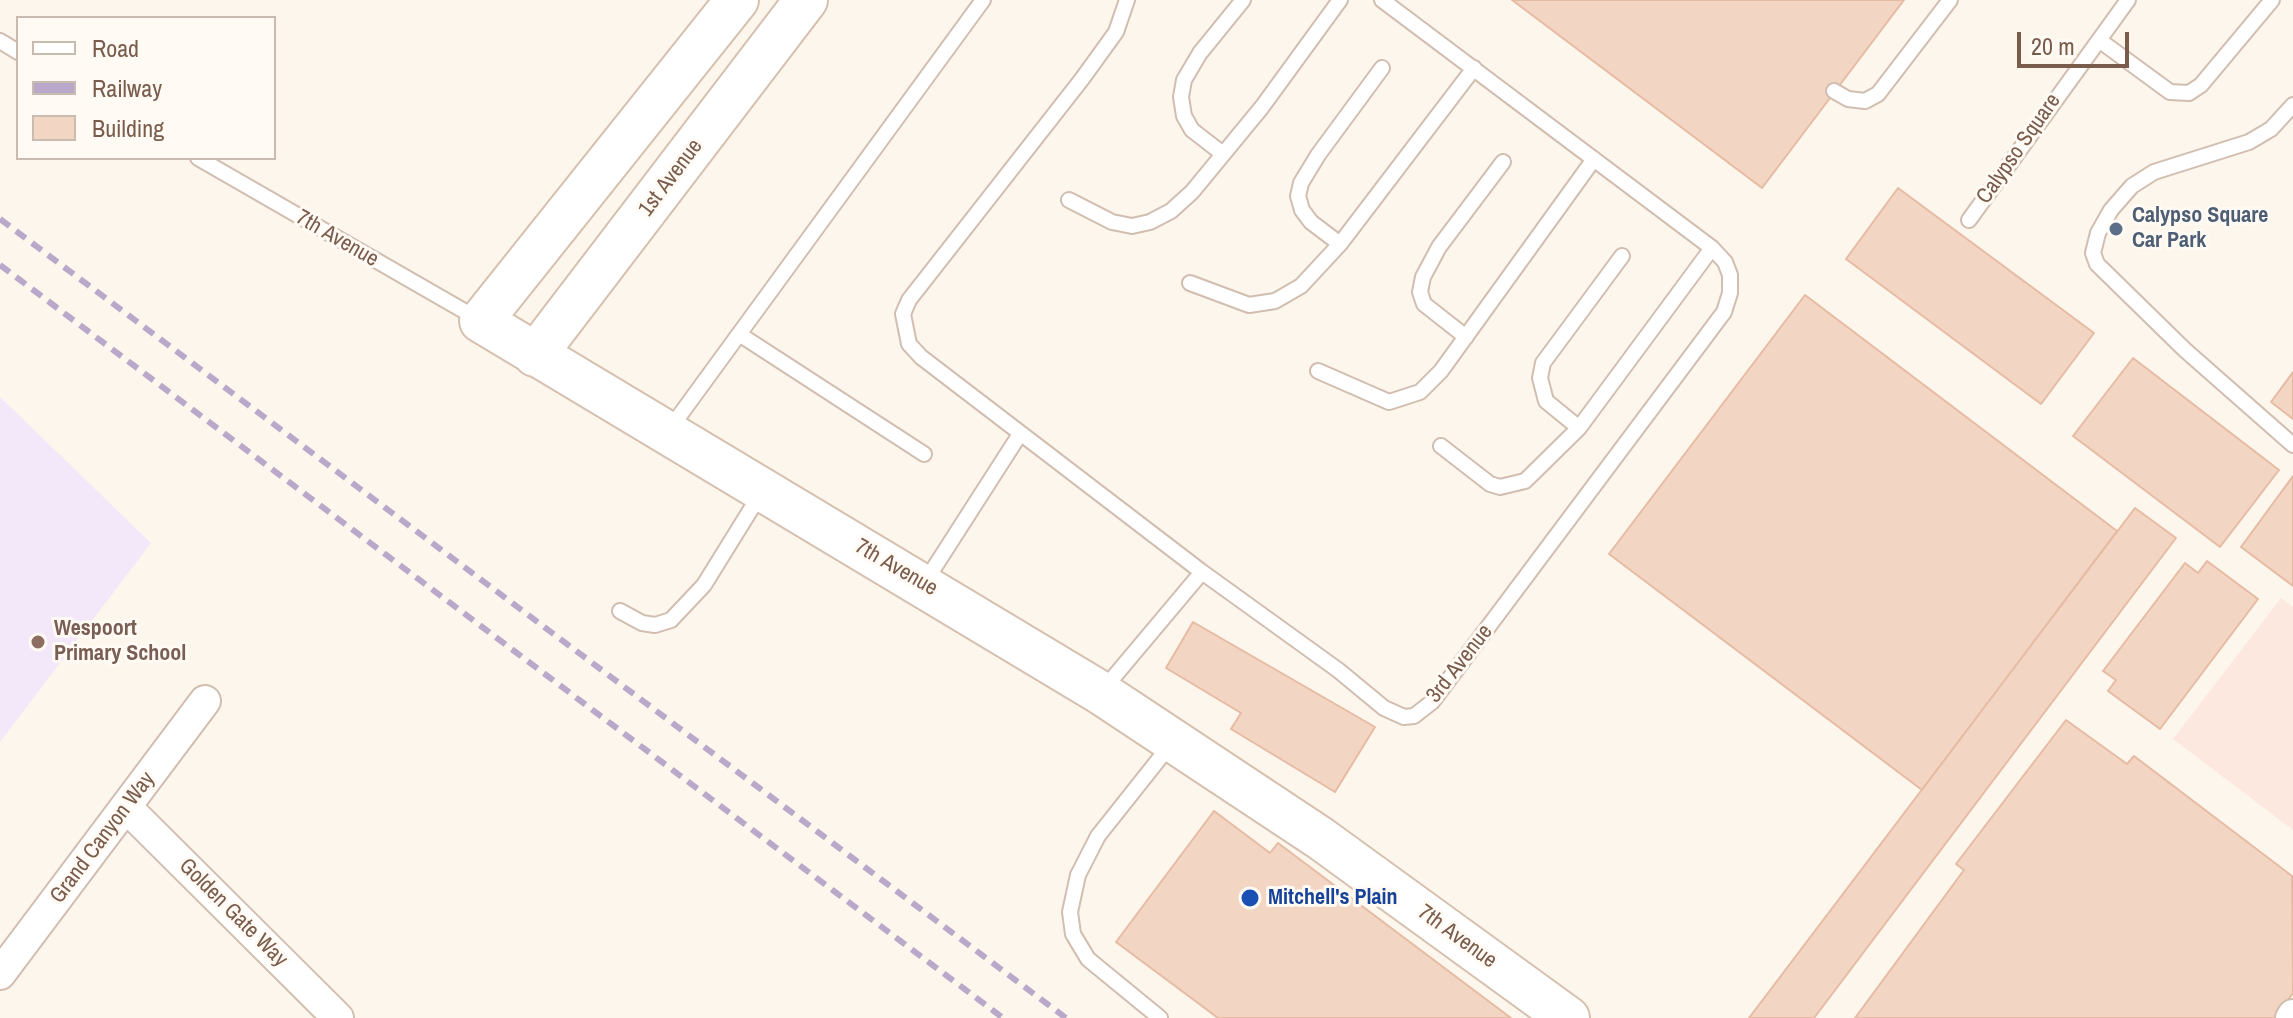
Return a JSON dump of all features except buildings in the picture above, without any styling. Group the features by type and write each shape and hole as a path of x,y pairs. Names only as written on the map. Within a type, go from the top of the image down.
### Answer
{"street":[{"path":"481,321 737,0"},
{"name":"1st Avenue","path":"535,355 806,0"},
{"name":"7th Avenue","path":"481,321 924,584 1101,693 1320,838 1568,1018"},
{"name":"Grand Canyon Way","path":"0,974 205,701"},
{"name":"Golden Gate Way","path":"127,808 338,1018"}],"lane":[{"path":"666,433 983,0"},
{"path":"1223,154 1192,130 1184,116 1181,97 1184,80 1200,53 1243,0"},
{"path":"1069,200 1112,222 1132,226 1150,222 1171,211 1192,192 1223,154 1340,0"},
{"path":"1382,0 1712,248 1579,428 1542,467 1515,486 1490,484 1441,446"},
{"path":"1834,91 1848,99 1865,101 1878,94 1950,0"},
{"name":"Calypso Square","path":"1969,220 2128,0"},
{"path":"2099,40 2170,92 2189,93 2201,85 2272,0"},
{"path":"1101,693 1202,572 921,357 909,344 903,314 909,300 944,254 1082,79 1116,32 1129,3"},
{"path":"1340,244 1311,222 1302,210 1298,196 1301,183 1382,68"},
{"path":"1190,283 1226,299 1249,305 1275,301 1301,286 1340,244 1474,68"},
{"path":"2293,105 2271,129 2249,142 2154,172 2132,186 2111,210 2098,233 2093,253 2097,264 2185,350 2293,445"},
{"path":"1318,371 1372,398 1389,402 1420,392 1466,337 1594,159"},
{"name":"7th Avenue","path":"201,160 481,321"},
{"path":"1466,337 1424,304 1420,292 1423,277 1439,247 1503,162"},
{"name":"3rd Avenue","path":"1202,572 1338,670 1394,715 1414,716 1432,702 1478,643 1724,312 1730,275 1725,262 1712,248"},
{"path":"1579,428 1546,401 1540,378 1543,363 1622,256"},
{"path":"739,334 924,454"},
{"path":"924,584 1020,434"},
{"path":"620,611 642,623 655,625 671,620 704,585 763,490"},
{"path":"1160,1018 1088,959 1073,934 1070,912 1078,875 1098,836 1174,740"}],"shaded area":[{"name":"Wespoort Primary School","path":"0,397 151,543 0,742"},
{"path":"2281,598 2293,607 2293,830 2173,739"}],"railway":[{"path":"0,219 1066,1018"},
{"path":"0,265 1003,1018"}],"place":[{"name":"Calypso Square Car Park","path":"2116,229"},
{"name":"Wespoort Primary School","path":"38,642"},
{"name":"Mitchell's Plain","path":"1250,898"}]}
